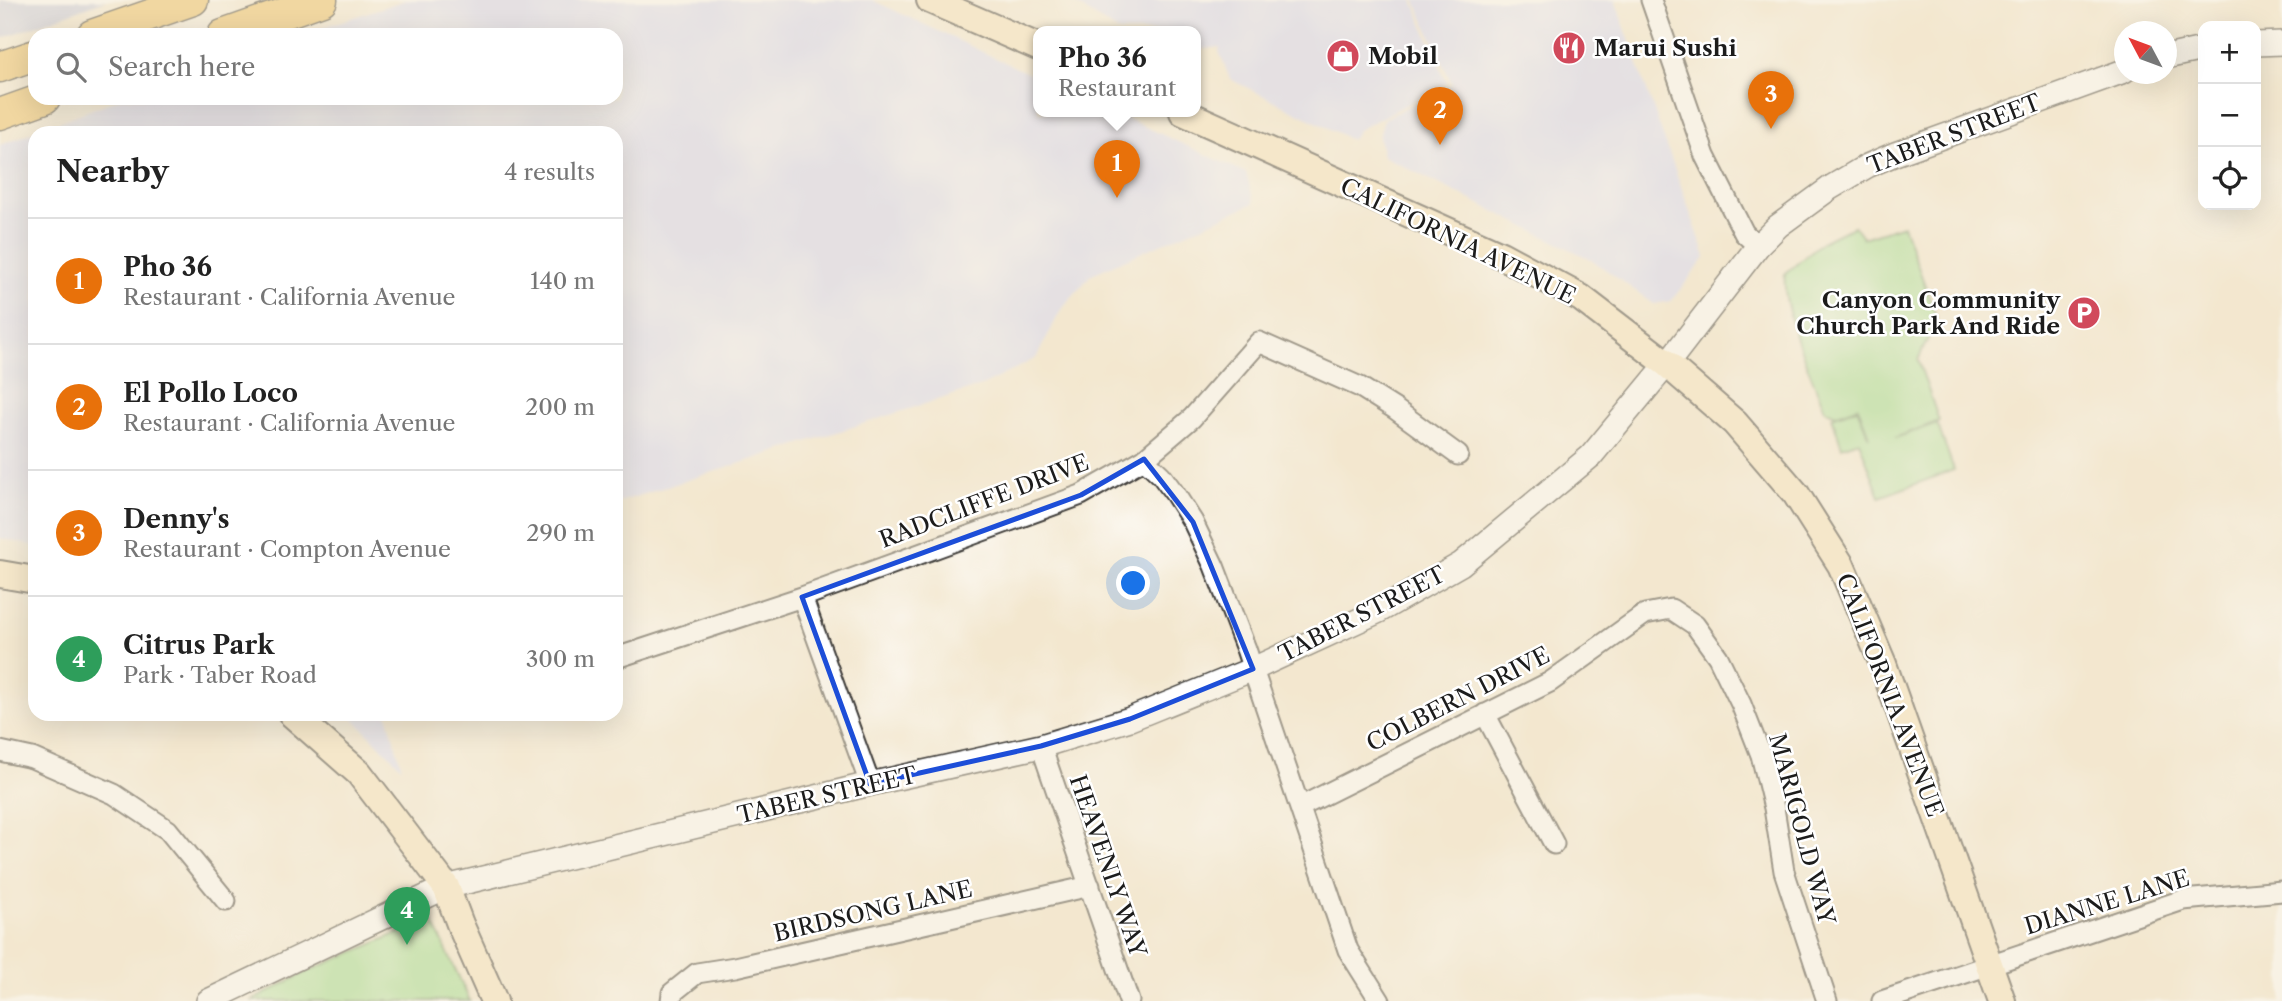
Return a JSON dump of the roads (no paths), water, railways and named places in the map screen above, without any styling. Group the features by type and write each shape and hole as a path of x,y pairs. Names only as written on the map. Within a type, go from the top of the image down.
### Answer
{"main road":[{"path":"112,28 193,0"},
{"path":"243,28 322,0"},
{"path":"930,0 1033,45"},
{"path":"0,67 28,57"},
{"path":"0,114 28,104"},
{"name":"CALIFORNIA AVENUE","path":"1193,117 1509,260 1581,298 1667,364 1735,424 1796,494 1841,565 1883,664 2002,1001"},
{"path":"0,574 28,579"},
{"path":"300,721 359,773 446,887 494,1001"}],"street":[{"path":"1651,0 1705,156 1744,233 1758,246"},
{"path":"2261,44 2282,43"},
{"path":"2177,54 2198,49"},
{"name":"TABER STREET","path":"208,1001 446,887 870,784 1041,746 1130,719 1253,669 1379,611 1461,564 1591,456 1667,364 1758,246 1779,226 1830,188 1867,166 2114,75"},
{"name":"RADCLIFFE DRIVE","path":"623,656 802,597 1081,495 1144,459 1192,418 1259,342 1360,387 1458,455"},
{"path":"1144,459 1161,475 1193,522 1214,566 1253,669 1348,950 1380,1001"},
{"path":"802,597 870,784"},
{"name":"COLBERN DRIVE","path":"1300,807 1550,682 1645,614 1671,609"},
{"name":"MARIGOLD WAY","path":"1671,609 1695,625 1718,657 1741,704 1761,755 1774,808 1784,871 1827,1001"},
{"path":"1485,714 1554,844"},
{"name":"HEAVENLY WAY","path":"1041,746 1129,1001"},
{"path":"0,751 32,758 125,801 168,830 226,901"},
{"name":"BIRDSONG LANE","path":"671,997 697,973 735,967 1090,886"},
{"name":"DIANNE LANE","path":"1882,1001 2183,900 2282,891"}],"place":[{"name":"Marui Sushi","path":"1569,48"},
{"name":"Mobil","path":"1343,56"},
{"name":"Denny's","path":"1771,129"},
{"name":"El Pollo Loco","path":"1440,145"},
{"name":"Pho 36","path":"1117,198"},
{"name":"Canyon Community Church Park And Ride","path":"2084,313"},
{"name":"Citrus Park","path":"407,945"}]}
